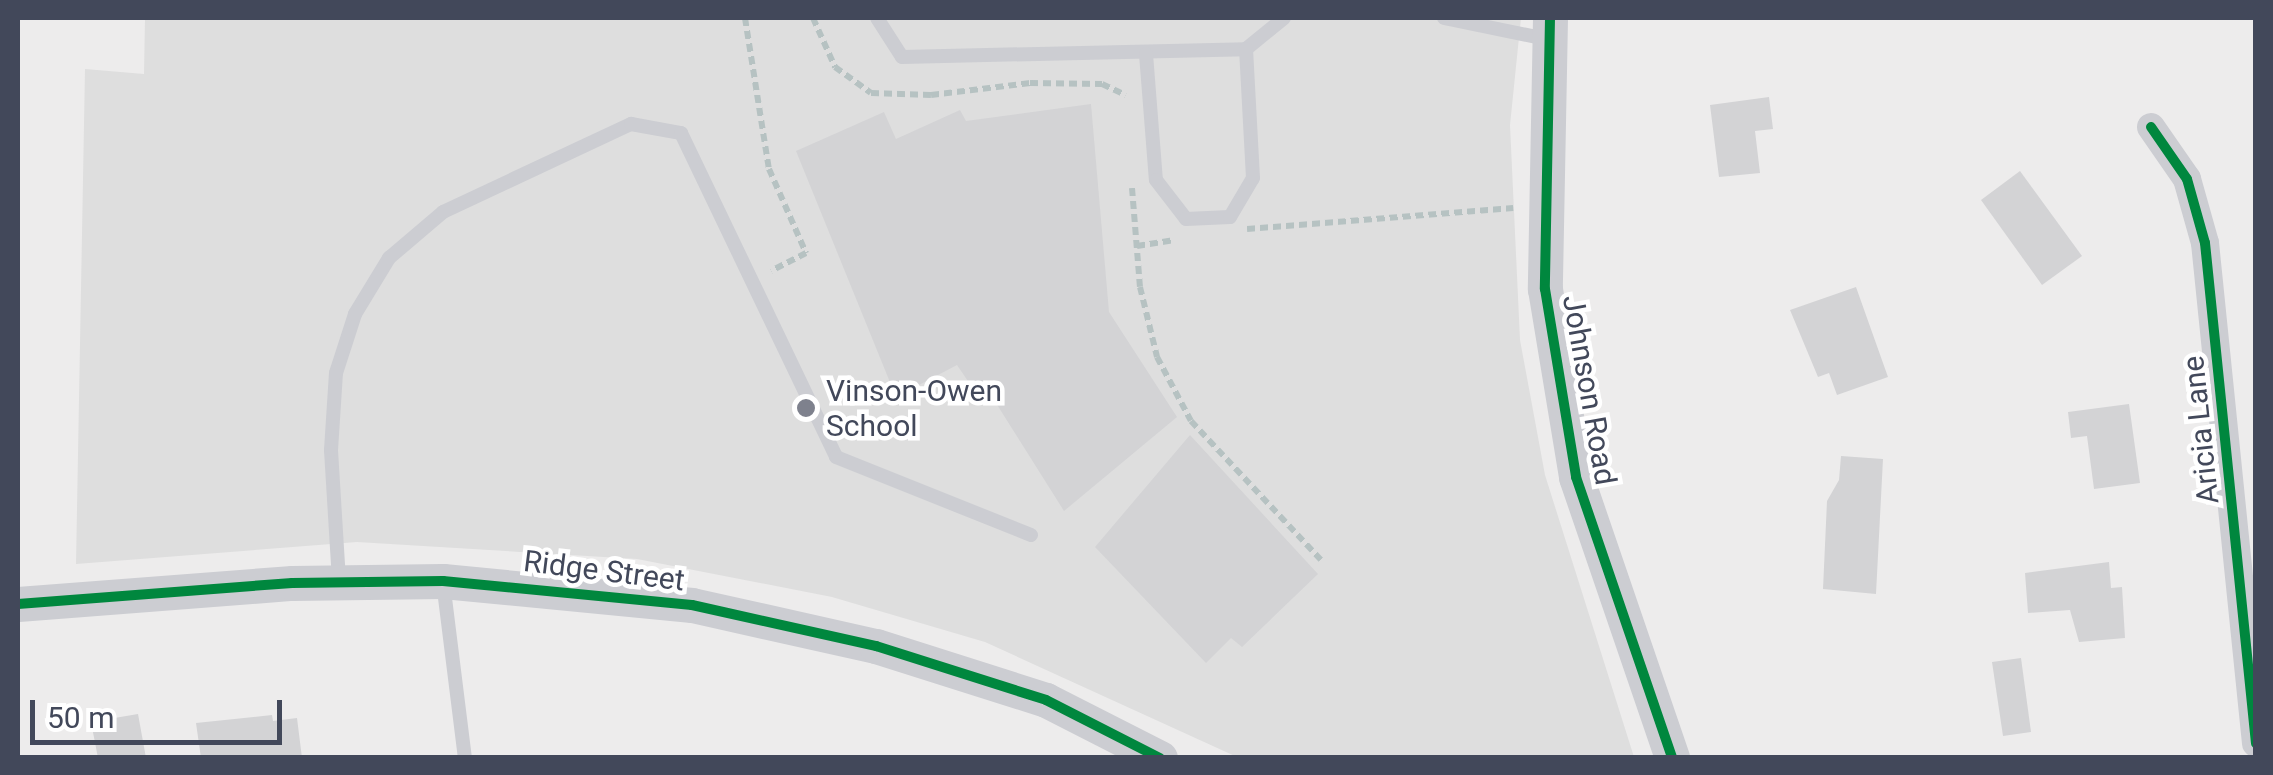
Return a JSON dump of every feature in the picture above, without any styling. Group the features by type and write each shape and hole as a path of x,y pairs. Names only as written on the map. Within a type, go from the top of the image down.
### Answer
{"street":[{"name":"Johnson Road","path":"1548,28 1545,288 1576,477 1672,758"},
{"name":"Aricia Lane","path":"2151,127 2187,179 2206,242 2256,742"},
{"name":"Ridge Street","path":"18,604 339,582 443,581 692,605 876,646 1046,700 1160,758"}],"lane":[{"path":"876,18 902,57 1246,49 1284,18"},
{"path":"1444,18 1548,28"},
{"path":"1146,54 1156,180 1186,219 1230,217 1253,178 1246,49"},
{"path":"339,582 332,450 336,372 354,314 389,258 443,212 631,124 681,134 836,458 1031,536"},
{"path":"443,581 465,758"}],"path":[{"path":"745,18 769,169 806,254 752,281"},
{"path":"812,18 835,67 871,94 1102,84 1126,93 1127,110"},
{"path":"1131,179 1137,246 1157,356 1191,421 1321,560"},
{"path":"1228,232 1301,221 1546,206"},
{"path":"1137,246 1192,238"}],"shaded area":[{"name":"Vinson-Owen School","path":"145,18 1521,18 1510,125 1520,340 1545,475 1634,757 1237,757 985,642 832,597 637,559 357,542 76,564 85,69 144,74"}],"building":[{"path":"1769,97 1773,129 1755,131 1760,173 1719,177 1710,105"},
{"path":"1091,104 1109,312 1177,417 1064,511 984,384 974,390 957,365 896,397 796,151 884,112 896,139 960,110 966,121"},
{"path":"2020,171 2082,256 2042,285 1981,200"},
{"path":"1856,287 1888,377 1837,395 1829,373 1818,377 1790,310"},
{"path":"2129,404 2140,483 2094,489 2087,436 2071,438 2068,412"},
{"path":"1190,435 1318,574 1242,647 1231,638 1206,663 1095,547"},
{"path":"1841,456 1883,459 1876,594 1823,589 1827,501 1839,480"},
{"path":"2109,562 2111,588 2122,587 2125,638 2079,642 2070,610 2028,613 2025,573"},
{"path":"2021,658 2031,732 2003,736 1992,662"},
{"path":"138,714 146,758 98,758 91,722"},
{"path":"272,715 273,721 297,718 302,758 201,758 196,723"}],"cycle path":[{"path":"1550,18 1545,289 1576,477 1672,758"},
{"path":"2151,127 2187,179 2205,243 2256,743"},
{"path":"18,604 292,583 443,581 692,605 876,646 1046,700 1160,758"}],"place":[{"name":"Vinson-Owen School","path":"806,408"}]}
